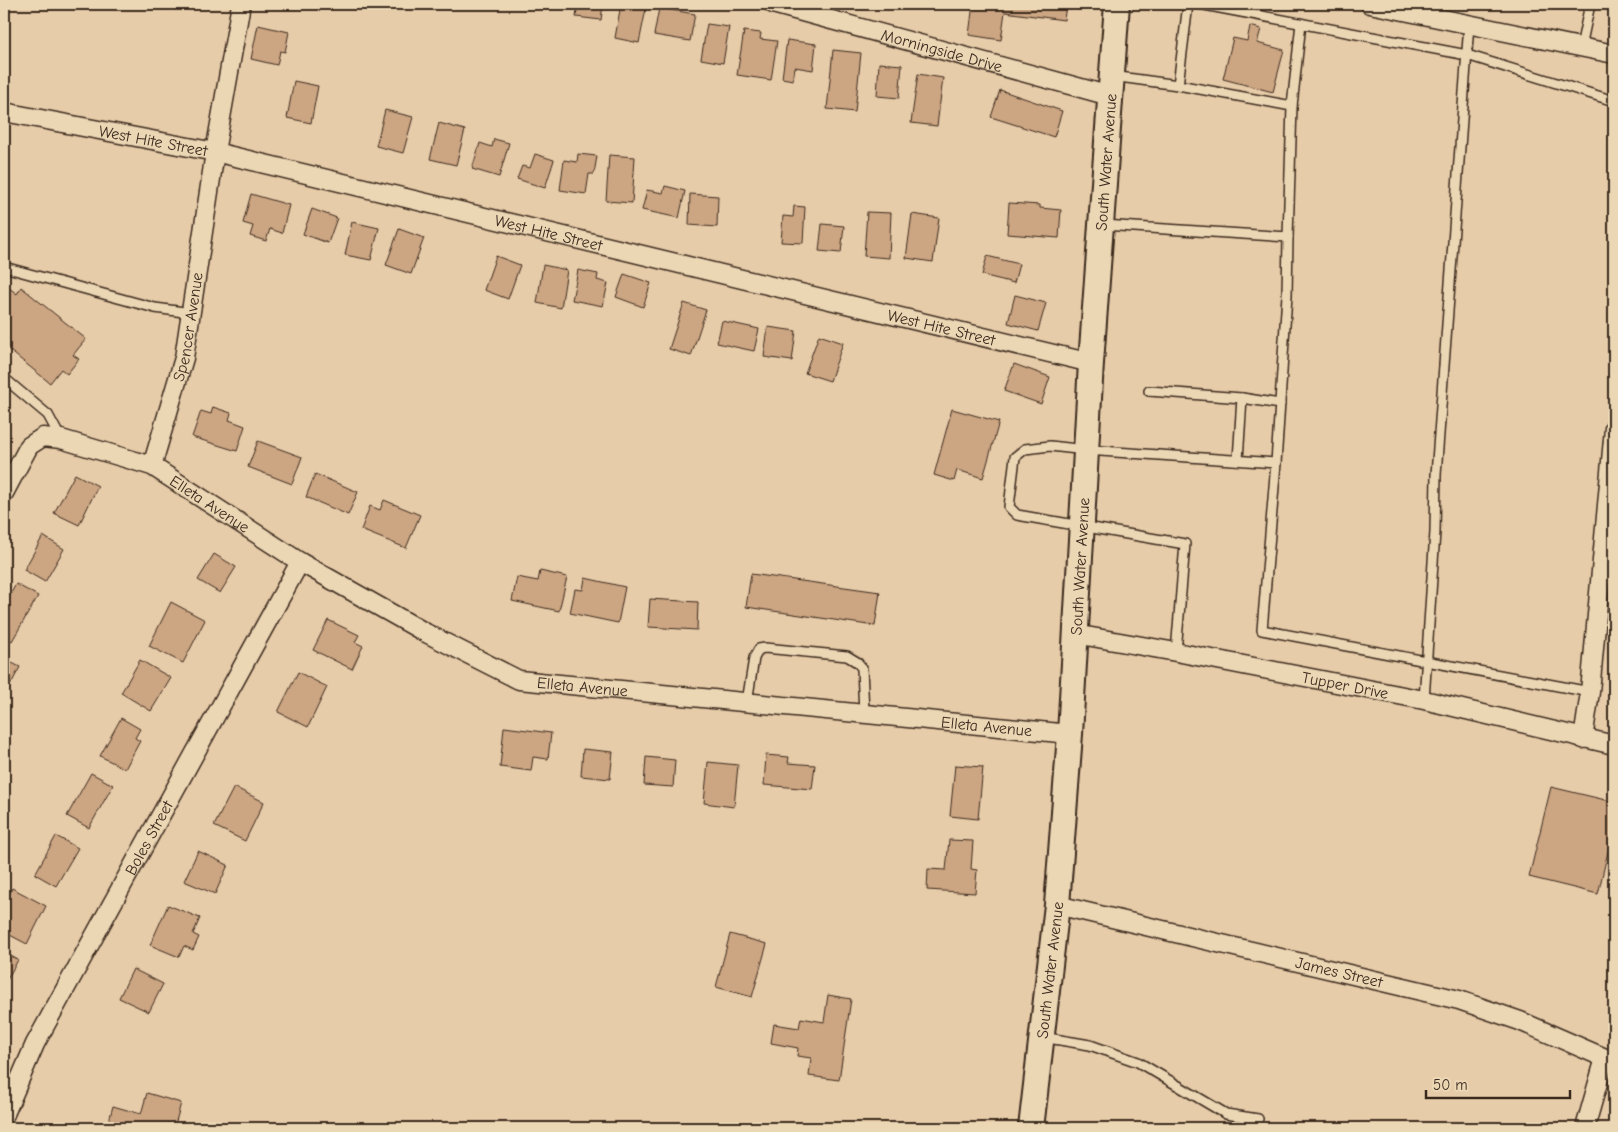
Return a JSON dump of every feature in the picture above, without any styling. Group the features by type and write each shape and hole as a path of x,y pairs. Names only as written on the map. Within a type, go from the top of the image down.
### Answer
{"main road":[{"name":"South Water Avenue","path":"1031,1128 1057,905 1070,734 1091,363 1117,4"}],"street":[{"name":"Spencer Avenue","path":"152,466 184,358 215,152 241,4"},
{"name":"Morningside Drive","path":"773,4 1111,86"},
{"path":"1370,4 1417,8 1469,24 1614,54"},
{"name":"West Hite Street","path":"4,112 215,152 1091,363"},
{"path":"1583,739 1590,692 1614,428"},
{"path":"4,493 29,446 43,437 61,439 152,466"},
{"name":"Elleta Avenue","path":"152,466 300,562 426,633 519,680 1070,734"},
{"name":"Boles Street","path":"4,1116 35,1044 300,562"},
{"name":"Tupper Drive","path":"1075,634 1424,700 1614,745"},
{"name":"James Street","path":"1057,905 1459,1000 1520,1021 1610,1060"},
{"path":"1585,1128 1610,1060"}],"lane":[{"path":"1178,86 1188,4"},
{"path":"1200,4 1467,55 1614,101"},
{"path":"1251,14 1253,4"},
{"path":"1581,47 1590,4"},
{"path":"1301,23 1292,106 1287,295 1276,463 1262,630 1590,692"},
{"path":"1424,700 1436,475 1469,24"},
{"path":"1111,86 1178,86 1292,106"},
{"path":"1101,225 1288,237"},
{"path":"4,267 155,308 191,313"},
{"path":"4,378 48,415 61,439"},
{"path":"1149,391 1242,398 1280,404"},
{"path":"1238,460 1242,398"},
{"path":"1176,652 1185,544 1017,515 1009,507 1015,457 1025,449 1050,446 1276,463"},
{"path":"747,702 756,654 759,650 765,648 847,656 862,668 864,714"},
{"path":"1042,1036 1090,1045 1138,1062 1226,1114 1258,1119"}],"building":[{"path":"578,4 603,4 601,20 576,17"},
{"path":"621,4 647,4 639,43 615,38"},
{"path":"973,4 1066,4 1064,20 1005,12 1001,40 969,35"},
{"path":"659,8 695,14 690,41 654,35"},
{"path":"707,24 729,27 723,63 701,59"},
{"path":"258,25 289,32 285,52 280,51 277,65 251,59"},
{"path":"1250,26 1261,29 1257,43 1284,50 1273,92 1223,79 1233,38 1247,41"},
{"path":"744,31 761,33 760,39 777,41 771,80 737,75"},
{"path":"787,40 816,44 813,70 795,67 793,80 782,78"},
{"path":"833,50 861,53 855,112 827,109"},
{"path":"879,63 902,65 899,98 877,96"},
{"path":"918,74 943,78 937,126 911,123"},
{"path":"294,81 318,86 311,123 287,118"},
{"path":"1000,90 1062,111 1054,137 991,117"},
{"path":"385,110 413,117 403,153 376,146"},
{"path":"439,123 465,130 456,165 430,159"},
{"path":"494,139 509,143 499,177 472,169 480,143 492,147"},
{"path":"535,154 554,160 545,188 517,179 522,166 530,168"},
{"path":"578,154 597,156 594,174 589,174 586,194 560,190 564,160 577,162"},
{"path":"609,155 635,157 632,203 606,201"},
{"path":"665,186 685,191 679,218 642,210 647,190 663,193"},
{"path":"251,194 289,205 282,233 270,229 266,241 250,236 253,226 243,223"},
{"path":"690,194 718,196 717,227 689,225"},
{"path":"1009,203 1040,205 1040,208 1061,210 1059,238 1007,234"},
{"path":"794,206 805,207 803,243 781,242 783,216 793,217"},
{"path":"312,209 337,218 328,243 303,234"},
{"path":"867,212 891,213 889,258 864,256"},
{"path":"912,214 939,218 933,262 906,258"},
{"path":"352,222 379,228 371,260 345,255"},
{"path":"822,224 844,226 841,253 819,251"},
{"path":"399,229 424,238 411,274 386,265"},
{"path":"496,256 520,265 508,299 484,290"},
{"path":"987,256 1019,264 1014,283 982,275"},
{"path":"543,265 567,270 561,308 537,303"},
{"path":"578,270 598,274 597,280 608,283 603,306 572,300"},
{"path":"624,274 651,283 643,307 616,297"},
{"path":"4,284 17,294 21,287 86,339 73,355 79,359 67,374 61,369 50,383 4,346"},
{"path":"1015,295 1046,303 1038,331 1008,323"},
{"path":"684,303 706,310 691,356 669,349"},
{"path":"722,321 759,329 754,351 717,343"},
{"path":"768,327 796,331 792,361 764,357"},
{"path":"819,335 843,343 830,381 805,373"},
{"path":"1014,364 1050,377 1041,404 1004,391"},
{"path":"213,407 231,413 229,420 245,426 237,451 192,437 201,411 211,414"},
{"path":"952,409 999,422 983,478 957,470 954,481 934,475"},
{"path":"258,441 302,457 292,484 248,467"},
{"path":"75,474 98,486 79,525 54,513"},
{"path":"315,474 358,492 348,515 306,497"},
{"path":"384,500 420,515 406,548 361,530 370,506 380,510"},
{"path":"43,536 64,549 45,582 24,570"},
{"path":"214,554 236,567 220,593 198,580"},
{"path":"540,571 567,577 559,611 512,601 517,577 538,581"},
{"path":"751,574 880,592 875,626 746,607"},
{"path":"585,578 625,587 618,623 570,613 575,589 583,590"},
{"path":"16,584 38,596 12,641 4,637 4,606"},
{"path":"650,599 698,602 697,630 648,627"},
{"path":"171,602 205,620 183,663 149,646"},
{"path":"328,620 359,635 355,642 363,646 352,669 313,650"},
{"path":"4,659 20,667 11,684 4,680"},
{"path":"140,660 171,678 151,711 121,693"},
{"path":"298,672 327,687 308,727 278,712"},
{"path":"121,718 140,729 135,738 140,741 125,769 100,756"},
{"path":"504,727 551,733 548,759 533,757 531,771 500,767"},
{"path":"583,749 613,752 610,779 581,776"},
{"path":"766,755 789,757 788,763 815,765 812,789 764,785"},
{"path":"646,757 675,760 673,787 644,785"},
{"path":"708,762 738,765 734,807 704,803"},
{"path":"955,765 983,767 978,819 950,816"},
{"path":"91,773 113,785 89,828 67,816"},
{"path":"234,787 264,802 245,841 214,826"},
{"path":"1551,787 1614,802 1614,826 1598,894 1529,877"},
{"path":"56,836 78,848 56,886 35,874"},
{"path":"949,840 973,841 971,869 977,870 975,893 927,890 928,869 946,870"},
{"path":"198,851 228,865 215,894 184,881"},
{"path":"12,888 46,906 27,944 4,932 4,905"},
{"path":"168,905 200,918 193,934 199,937 193,950 184,946 179,957 150,945"},
{"path":"730,934 767,944 752,997 716,987"},
{"path":"4,952 18,960 4,985"},
{"path":"133,969 163,984 149,1012 119,998"},
{"path":"828,995 851,999 839,1080 809,1076 811,1058 797,1056 798,1048 771,1043 774,1024 799,1028 801,1018 824,1022"},
{"path":"147,1093 181,1103 175,1125 167,1123 166,1128 107,1128 113,1106 141,1114"}]}
